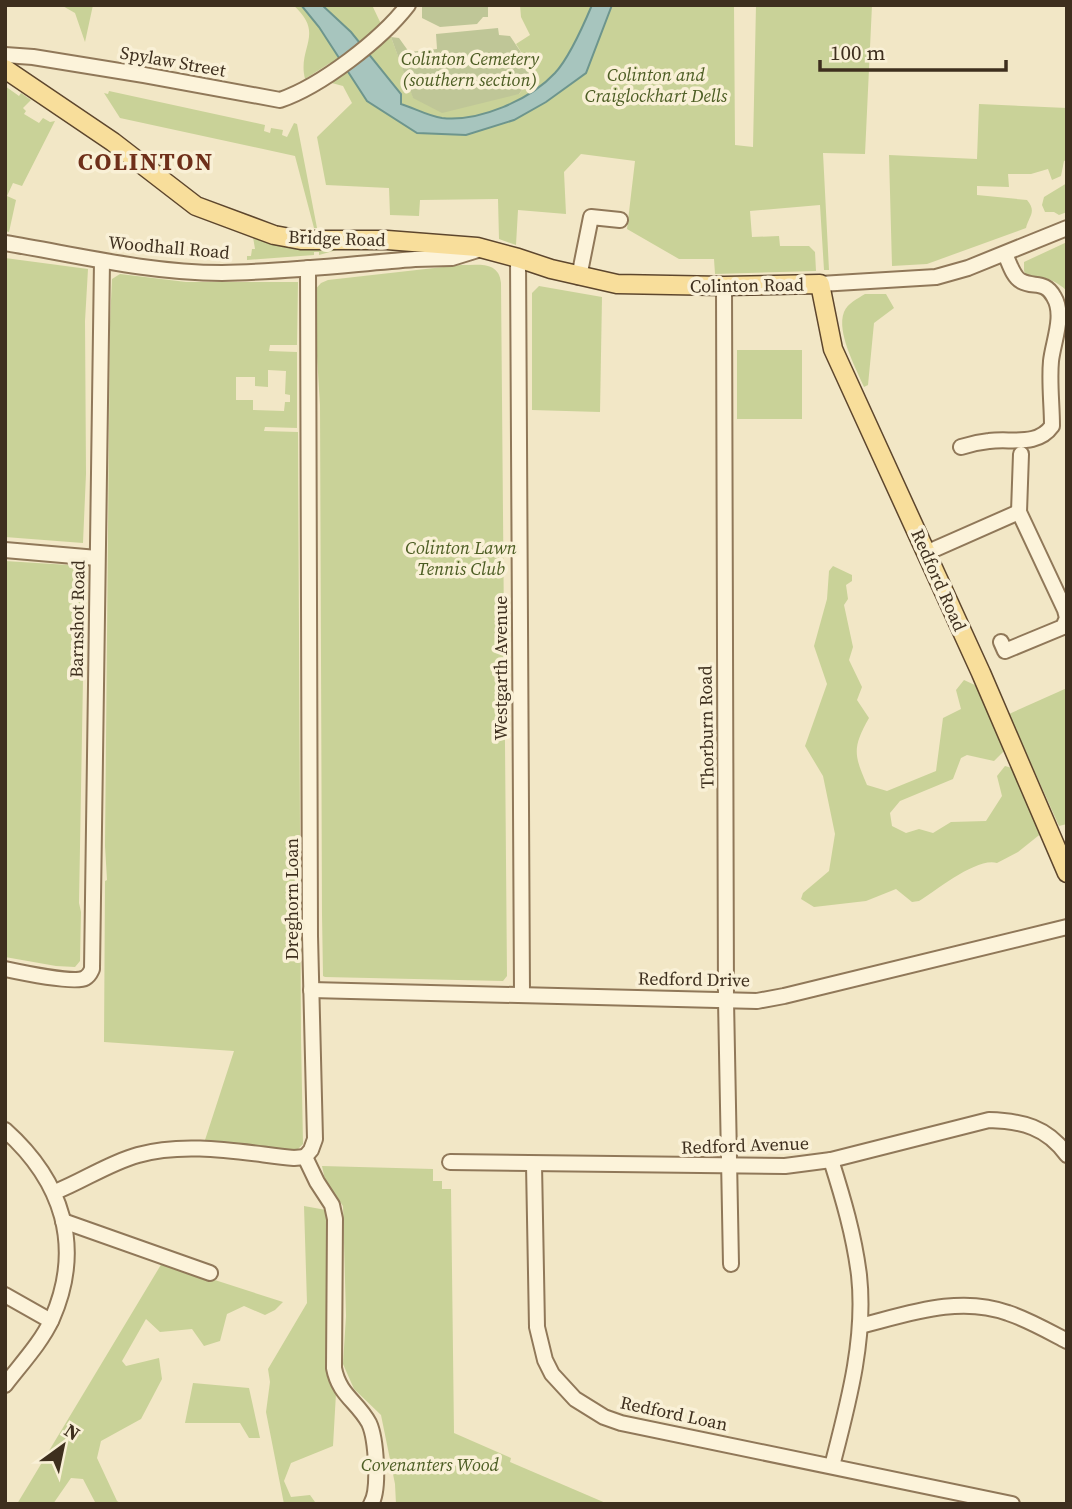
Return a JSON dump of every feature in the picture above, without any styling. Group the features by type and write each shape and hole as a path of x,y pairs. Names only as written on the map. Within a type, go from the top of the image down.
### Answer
{"main road":[{"name":"Bridge Road","path":"5,69 113,142 196,206 287,238 424,242"},
{"name":"Colinton Road","path":"424,242 486,248 579,277 617,284 820,284"},
{"name":"Redford Road","path":"820,284 833,349 981,673 1067,873"}],"street":[{"name":"Spylaw Street","path":"5,55 144,75 280,100 298,94 373,41 408,5"},
{"path":"579,277 591,217 621,220"},
{"name":"Colinton Road","path":"820,284 936,277 1005,254 1067,228"},
{"path":"415,259 421,254 424,242"},
{"name":"Woodhall Road","path":"5,243 159,269 221,273 452,258 486,248"},
{"path":"970,449 1038,438 1052,426 1051,360 1057,339 1057,305 1047,289 1038,284 1021,281 1015,275 1005,254"},
{"name":"Westgarth Avenue","path":"518,258 522,993"},
{"name":"Barnshot Road","path":"5,969 81,980 88,976 92,969 102,261"},
{"name":"Dreghorn Loan","path":"305,1157 315,1139 311,990 308,268"},
{"name":"Thorburn Road","path":"724,286 726,1000 731,1264"},
{"path":"1001,642 1005,651 1063,627 1067,618 1019,512 1021,454"},
{"path":"926,553 1019,512"},
{"path":"5,551 97,558"},
{"name":"Redford Drive","path":"311,990 757,1000 784,996 1067,928"},
{"name":"Redford Avenue","path":"450,1162 785,1166 831,1160 989,1120 1016,1121 1038,1129 1067,1155"},
{"path":"5,1130 24,1147 55,1192 63,1221 66,1259 63,1290 51,1321 5,1385"},
{"path":"55,1192 140,1154 206,1149 305,1157 332,1205 335,1219 334,1368 337,1381 345,1395 363,1414 373,1434 377,1492 373,1502"},
{"path":"831,1160 847,1212 859,1278 859,1325 854,1375 832,1466"},
{"name":"Redford Loan","path":"534,1164 537,1327 545,1360 552,1374 561,1387 590,1409 621,1423 1012,1504"},
{"path":"63,1221 197,1263 210,1273"},
{"path":"5,1295 51,1321"},
{"path":"859,1325 937,1307 970,1306 1007,1312 1067,1341"}],"green space":[{"path":"61,5 93,5 85,42 75,13"},
{"name":"Colinton and Craiglockhart Dells","path":"293,5 372,5 391,37 413,97 519,94 535,74 516,44 530,35 521,17 520,5 734,5 735,145 753,147 756,5 872,5 865,154 823,153 829,270 824,270 820,205 750,211 752,237 779,236 780,246 809,246 815,252 816,271 715,274 714,259 679,259 627,229 635,161 581,154 564,172 566,214 518,210 516,245 499,239 498,199 420,200 419,216 390,215 389,188 326,185 317,137 352,103 343,86 328,82 338,74 330,63 305,79 304,58 308,24"},
{"path":"422,5 488,5 488,17 483,17 477,24 440,27 422,18"},
{"name":"Colinton Cemetery (southern section)","path":"498,28 499,35 510,36 535,73 519,94 442,113 413,98 391,37 399,38 409,52 437,49 436,34"},
{"path":"5,86 19,96 21,93 31,100 23,108 26,111 24,114 39,123 43,118 50,122 55,121 22,186 13,183 7,196 16,200 9,232 5,231"},
{"path":"109,91 265,125 264,131 270,133 271,128 283,130 282,135 287,137 294,123 297,124 317,228 314,228 295,156 120,118 104,93 108,94"},
{"path":"979,104 1067,108 1067,160 1064,161 1061,176 1052,180 1048,169 1031,174 1008,174 1009,187 977,186 977,195 1027,200 1032,211 1026,228 927,264 892,266 889,155 977,159"},
{"path":"1067,183 1067,212 1059,215 1045,212 1042,205 1044,197"},
{"path":"253,237 260,240 261,237 344,248 319,255 319,252 314,252 314,255 247,260 252,249 255,249"},
{"path":"1067,242 1067,291 1048,279 1027,277 1024,262"},
{"path":"5,258 88,269 83,543 5,537"},
{"name":"Colinton Lawn Tennis Club","path":"461,265 492,268 501,283 507,976 503,981 325,977 322,915 320,405 313,292 328,280"},
{"path":"120,274 186,282 298,282 297,345 270,345 269,351 297,352 297,428 265,427 264,431 298,432 303,1144 296,1151 205,1140 234,1051 104,1042 112,279","holes":["268,370 286,371 285,394 290,395 290,402 285,402 284,411 253,410 253,400 236,400 236,377 255,377 255,386 268,387"]},
{"path":"539,286 602,297 600,412 532,410 532,293"},
{"path":"865,294 886,294 894,308 874,323 868,385 864,387 848,350 842,320 848,306"},
{"path":"737,350 802,350 802,419 737,419"},
{"path":"5,561 85,566 80,961 75,967 5,957"},
{"path":"833,566 852,575 852,581 846,585 848,599 844,605 853,647 849,660 862,687 857,700 869,718 857,744 857,759 867,785 887,791 936,771 943,718 961,709 956,690 964,680 977,686 1005,737 1004,751 994,761 967,755 961,758 953,779 900,801 890,813 892,826 906,833 919,829 933,833 951,822 986,821 1002,796 997,776 1005,766 1012,768 1026,792 1043,832 1018,852 997,863 989,862 968,869 919,901 912,902 896,889 866,901 814,907 801,899 803,893 829,871 835,834 823,776 805,746 827,684 814,646 827,599 829,571"},
{"path":"1067,688 1067,824 1059,826 1009,714"},
{"name":"Covenanters Wood","path":"322,1166 433,1169 433,1181 442,1181 442,1189 451,1189 454,1433 511,1458 510,1462 608,1504 396,1504 395,1484 381,1415 354,1389 343,1364 346,1316 343,1206 325,1180"},
{"path":"304,1206 326,1210 326,1322 336,1393 333,1446 291,1463 284,1481 291,1497 310,1495 315,1502 284,1504 266,1412 270,1382 268,1369 307,1303"},
{"path":"162,1263 283,1302 265,1315 244,1306 227,1314 220,1341 204,1346 192,1329 160,1332 146,1319 122,1361 126,1366 159,1358 162,1379 141,1419 101,1441 97,1458 117,1501 122,1504 96,1504 83,1479 71,1478 53,1504 17,1504"},
{"path":"193,1383 249,1388 260,1438 249,1438 240,1423 185,1423"}],"water":[{"path":"301,5 322,5 351,32 401,94 401,104 437,117 456,118 487,113 532,92 555,73 566,59 592,5 612,5 586,73 546,102 514,120 466,135 417,133 367,101 319,27"}],"district":[{"name":"COLINTON","path":"146,161"}]}
